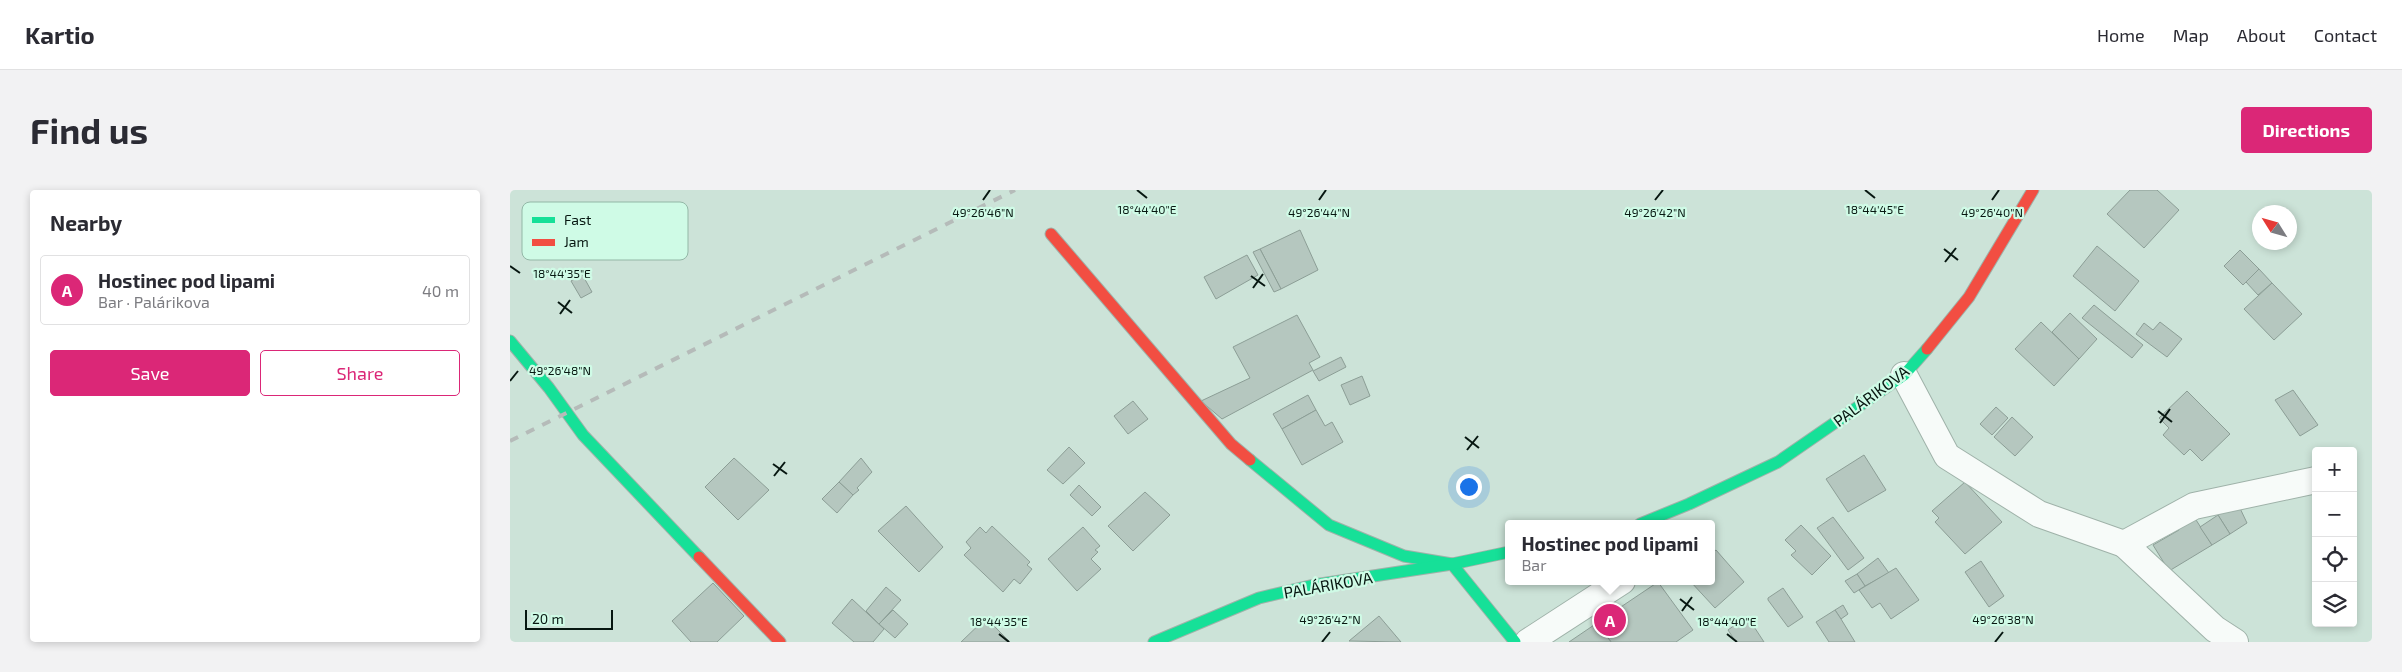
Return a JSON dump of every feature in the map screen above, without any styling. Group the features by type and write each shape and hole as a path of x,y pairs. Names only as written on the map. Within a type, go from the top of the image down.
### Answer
{"street":[{"name":"PALÁRIKOVA","path":"1651,520 1778,462 1904,374 1934,341 1969,297 2033,190"},
{"path":"1051,234 1231,444 1329,525 1404,556 1452,564 1515,642"},
{"path":"510,341 549,388 583,435 780,642"},
{"path":"1904,374 1947,456 2039,514 2124,544 2215,629 2235,642"},
{"path":"2124,544 2194,506 2312,481"},
{"name":"PALÁRIKOVA","path":"1154,642 1259,598 1314,585 1452,564 1505,553"},
{"path":"1528,642 1616,585"}],"building":[{"path":"2130,190 2157,190 2179,210 2144,248 2107,214"},
{"path":"1300,230 1318,270 1281,289 1260,249"},
{"path":"2097,246 2139,281 2115,311 2073,276"},
{"path":"1260,249 1281,289 1274,292 1253,252"},
{"path":"2240,250 2259,269 2243,285 2224,266"},
{"path":"1247,255 1258,275 1216,299 1204,277"},
{"path":"2259,269 2272,283 2258,295 2246,282"},
{"path":"582,274 592,292 581,298 571,281"},
{"path":"2272,283 2302,314 2274,340 2244,309"},
{"path":"2094,305 2143,345 2132,358 2082,318"},
{"path":"2070,313 2097,339 2079,359 2052,332"},
{"path":"1297,315 1320,357 1309,363 1313,370 1222,419 1201,401 1250,378 1233,347"},
{"path":"2041,322 2079,359 2054,386 2015,349"},
{"path":"2160,322 2182,339 2167,357 2136,334 2144,323 2153,330"},
{"path":"1341,357 1346,367 1319,381 1313,371"},
{"path":"1362,376 1370,396 1350,405 1341,385"},
{"path":"2293,390 2318,425 2300,436 2275,400"},
{"path":"2187,391 2230,434 2202,461 2190,449 2184,455 2163,435 2169,428 2159,418"},
{"path":"1308,395 1316,410 1282,429 1273,414"},
{"path":"1133,401 1148,419 1128,434 1114,416"},
{"path":"1996,407 2008,418 1992,435 1980,424"},
{"path":"1316,410 1325,426 1332,422 1343,442 1302,465 1282,429"},
{"path":"2012,417 2033,437 2015,456 1994,437"},
{"path":"1069,447 1085,463 1063,484 1047,470"},
{"path":"1864,455 1886,490 1848,512 1826,479"},
{"path":"734,458 769,490 738,520 705,487"},
{"path":"861,458 872,472 853,495 839,482"},
{"path":"839,482 853,495 837,513 822,499"},
{"path":"1965,482 2002,522 1965,554 1935,522 1939,518 1932,511"},
{"path":"1079,485 1101,507 1092,516 1070,495"},
{"path":"1145,492 1170,515 1133,551 1108,526"},
{"path":"2238,504 2247,523 2230,534 2218,515"},
{"path":"906,506 943,547 919,572 878,531"},
{"path":"2191,512 2212,545 2169,571 2153,545 2179,530 2175,523"},
{"path":"2218,515 2230,534 2212,545 2200,527"},
{"path":"1833,517 1864,558 1848,570 1817,528"},
{"path":"1801,525 1831,556 1812,575 1791,555 1796,551 1785,540"},
{"path":"992,526 1030,562 1027,565 1032,569 1020,584 1014,579 1003,592 964,555 971,548 966,542 980,527 986,533"},
{"path":"1083,527 1100,546 1095,550 1098,552 1091,559 1101,569 1077,591 1048,559"},
{"path":"1715,551 1744,582 1715,608 1694,585 1715,585"},
{"path":"1878,558 1889,573 1865,586 1857,574"},
{"path":"1981,561 2004,596 1989,607 1965,572"},
{"path":"1896,568 1919,600 1891,619 1880,603 1872,608 1859,590"},
{"path":"1857,574 1865,586 1854,593 1845,581"},
{"path":"713,583 744,616 717,642 691,642 672,621"},
{"path":"1654,585 1660,585 1693,630 1676,642 1611,642 1597,623"},
{"path":"886,587 901,600 879,624 866,611"},
{"path":"1783,588 1803,617 1788,627 1768,600 1768,598"},
{"path":"852,599 884,629 873,642 854,642 832,623"},
{"path":"1843,605 1848,614 1841,619 1835,610"},
{"path":"893,610 908,624 895,638 879,624"},
{"path":"1835,610 1855,642 1829,642 1816,622"},
{"path":"1379,616 1401,642 1349,641"},
{"path":"1747,616 1764,642 1736,642 1728,630"},
{"path":"986,618 1010,642 961,642"},
{"path":"1597,623 1611,642 1569,642"}],"railway":[{"path":"510,441 1015,190"}],"traffic: fast":[{"path":"510,341 549,388 583,435 699,557"},
{"path":"1650,520 1689,504 1778,462 1904,375 1927,349"},
{"path":"1250,460 1329,525 1404,556 1452,564 1515,642"},
{"path":"1154,642 1259,598 1314,585 1452,564 1505,553"}],"traffic: jam":[{"path":"1927,349 1969,297 2033,190"},
{"path":"1051,234 1231,444 1250,460"},
{"path":"699,557 780,642"}],"place":[{"name":"Hostinec pod lipami","path":"1610,620"}]}
